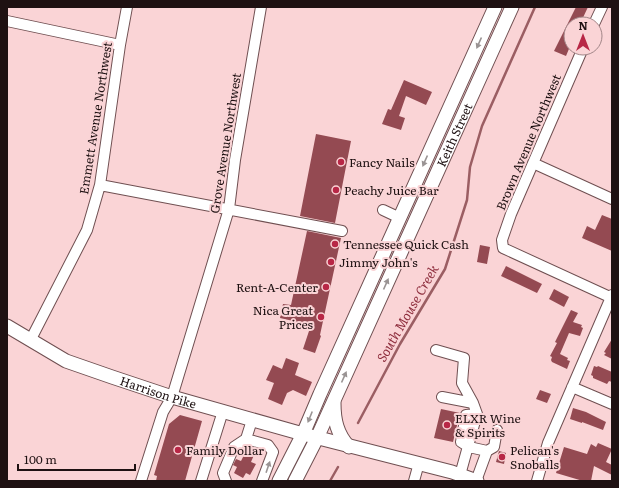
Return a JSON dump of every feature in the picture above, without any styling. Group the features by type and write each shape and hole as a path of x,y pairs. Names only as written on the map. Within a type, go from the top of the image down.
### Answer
{"main road":[{"name":"Keith Street","path":"279,481 303,434 493,7"},
{"name":"Keith Street","path":"295,481 334,402 512,7"},
{"path":"400,218 413,224"},
{"name":"Harrison Pike","path":"7,326 66,360 172,397 349,447 419,463 476,481"},
{"path":"334,402 334,415 341,438 349,447"}],"street":[{"name":"Emmett Avenue Northwest","path":"31,339 87,230 100,185 120,45 127,7"},
{"name":"Grove Avenue Northwest","path":"141,481 163,412 172,397 229,210 235,160 261,7"},
{"path":"7,21 120,45"},
{"name":"Brown Avenue Northwest","path":"580,56 511,214 502,240 503,248 612,297"},
{"path":"533,163 612,198"},
{"path":"100,185 342,231"},
{"path":"383,210 400,218"},
{"path":"537,481 548,443 612,297"},
{"path":"436,350 464,358 462,383 477,414 460,475"},
{"path":"572,387 612,404"},
{"path":"442,398 473,403"},
{"path":"201,481 223,412"},
{"path":"226,481 222,473 234,447 246,439 252,420"},
{"path":"468,447 486,451 494,447 497,430"},
{"path":"246,439 268,445 273,452 262,481"},
{"path":"476,481 486,451"},
{"path":"414,481 419,463"}],"building":[{"path":"576,7 588,7 584,16 572,16"},
{"path":"563,33 563,55 554,51"},
{"path":"404,80 432,92 426,105 406,96 399,116 405,118 401,130 382,124 388,109 391,110"},
{"path":"316,134 351,141 335,223 300,216"},
{"path":"602,215 612,219 612,251 582,238 587,226 595,230"},
{"path":"307,231 341,238 321,336 315,353 303,349 311,325 280,318 283,304 291,305"},
{"path":"480,245 490,247 487,264 477,262"},
{"path":"506,266 542,284 537,293 501,276"},
{"path":"554,289 569,297 564,307 549,299"},
{"path":"571,310 578,313 573,322 582,325 581,327 583,328 580,336 569,333 560,354 568,358 567,360 570,361 567,369 552,362 552,357 550,356 557,343 555,342"},
{"path":"612,339 612,359 604,355 606,353 604,352"},
{"path":"286,358 299,363 295,375 312,382 306,396 293,390 287,393 282,405 268,399 274,383 266,380 273,365 282,369"},
{"path":"594,366 598,366 612,372 612,382 609,381 607,384 593,378 591,375"},
{"path":"540,390 551,394 547,403 536,399"},
{"path":"573,408 586,412 606,422 603,430 570,419"},
{"path":"441,409 460,413 453,442 434,438"},
{"name":"Family Dollar","path":"180,415 202,421 185,481 156,481 157,476 154,475 169,424"},
{"path":"598,443 612,449 606,462 612,465 612,475 594,466 591,481 583,481 556,473 564,447 587,454 591,444 596,447"},
{"path":"246,451 254,455 251,462 256,464 250,475 246,473 243,478 234,473 237,467 233,465 236,459 241,461"},
{"path":"499,451 506,453 504,464 496,462"}],"waterway":[{"name":"South Mouse Creek","path":"358,423 400,344 445,269 467,200 470,167 482,126 535,7"},
{"name":"South Mouse Creek","path":"330,481 338,467"}],"place":[{"name":"Fancy Nails","path":"341,162"},
{"name":"Peachy Juice Bar","path":"336,190"},
{"name":"Tennessee Quick Cash","path":"335,244"},
{"name":"Jimmy John's","path":"331,262"},
{"name":"Rent-A-Center","path":"326,287"},
{"name":"Nica Great Prices","path":"321,317"},
{"name":"ELXR Wine & Spirits","path":"447,425"},
{"name":"Family Dollar","path":"178,450"},
{"name":"Pelican's Snoballs","path":"502,457"}]}
